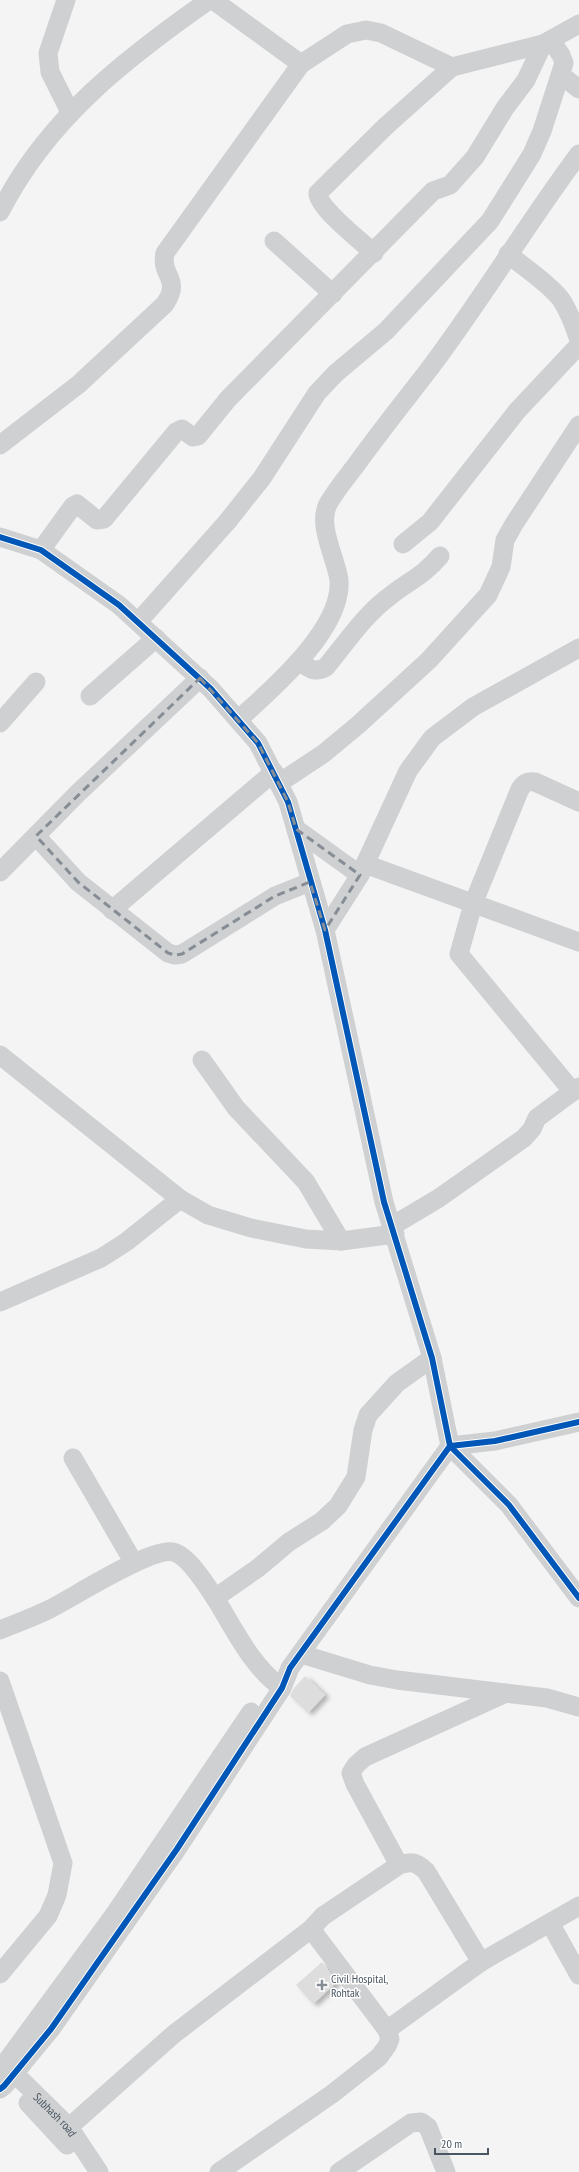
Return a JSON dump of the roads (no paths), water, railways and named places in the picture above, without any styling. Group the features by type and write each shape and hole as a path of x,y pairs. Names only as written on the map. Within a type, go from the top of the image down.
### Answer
{"street":[{"path":"66,0 48,53 50,72 70,112"},
{"path":"0,212 16,181 70,112 113,73 154,39 209,0"},
{"path":"213,0 301,64"},
{"path":"374,253 328,210 319,200 318,193 386,126 452,67 547,42 579,24"},
{"path":"0,445 78,384 165,304 170,296 173,283 164,266 165,253 301,64 347,34 366,30 381,33 452,67"},
{"path":"138,622 227,522 262,478 317,393 336,373 386,331 490,221 532,154 542,131 561,74 564,63 562,55 547,42"},
{"path":"41,550 73,506 77,504 97,520 104,519 176,432 182,429 193,437 198,436 228,399 374,253 433,191 450,185 475,157 505,108 526,80 547,42"},
{"path":"561,74 579,89"},
{"path":"239,719 283,679 299,661 326,624 336,601 339,582 325,527 324,516 327,506 388,420 428,371 579,154"},
{"path":"274,241 333,294"},
{"path":"508,254 550,288 560,299 568,313 579,340"},
{"path":"403,544 424,529 517,411 579,345"},
{"path":"112,910 276,778 323,754 358,725 429,660 488,595 501,567 505,540 579,425"},
{"path":"0,536 41,550 120,605 200,678 239,719 258,743 288,802 325,930 384,1202 394,1230 432,1358 450,1446 509,1505 579,1598"},
{"path":"299,661 313,671 326,667 378,606 427,571 440,556"},
{"path":"90,696 156,638"},
{"path":"325,930 363,869 408,771 432,738 473,707 579,648"},
{"path":"3,864 36,836 84,788 200,678"},
{"path":"0,723 36,682"},
{"path":"0,1055 180,1199 208,1215 251,1228 306,1239 341,1241 394,1230 524,1138 532,1129 537,1118 576,1089 459,954 473,904 520,789 524,783 529,781 535,782 579,802"},
{"path":"296,829 363,869 473,904 578,940"},
{"path":"36,836 65,870 112,910 168,953 175,955 182,954 275,896 310,882"},
{"path":"202,1060 236,1108 306,1182 341,1241"},
{"path":"0,1302 101,1258 126,1242 180,1199"},
{"path":"215,1598 258,1568 289,1542 322,1521 338,1506 356,1477 363,1430 368,1415 397,1383 432,1358"},
{"path":"4,2074 277,1684 296,1661 450,1446 495,1441 579,1422"},
{"path":"73,1458 134,1563"},
{"path":"0,1630 50,1609 134,1563 163,1553 173,1552 182,1556 215,1598 238,1638 277,1684"},
{"path":"296,1661 390,1678 548,1698 579,1707"},
{"path":"0,1681 63,1863 57,1895 48,1916 0,1974"},
{"path":"400,1865 355,1784 351,1773 356,1765 365,1757 506,1693"},
{"path":"64,2131 174,2034 311,1929 323,1916 400,1865 410,1862 418,1863 426,1871 481,1962"},
{"path":"387,2030 481,1962 579,1906"},
{"path":"550,1923 579,1975"},
{"path":"218,2172 332,2094 379,2056 388,2046 390,2039 387,2030 311,1929"},
{"name":"Subhash road","path":"4,2074 64,2131 100,2172"},
{"path":"339,2172 411,2123 421,2122 428,2127 446,2172"},
{"name":"Subhash road","path":"64,2131 87,2172"}],"place":[{"name":"Civil Hospital, Rohtak","path":"322,1985"}]}
